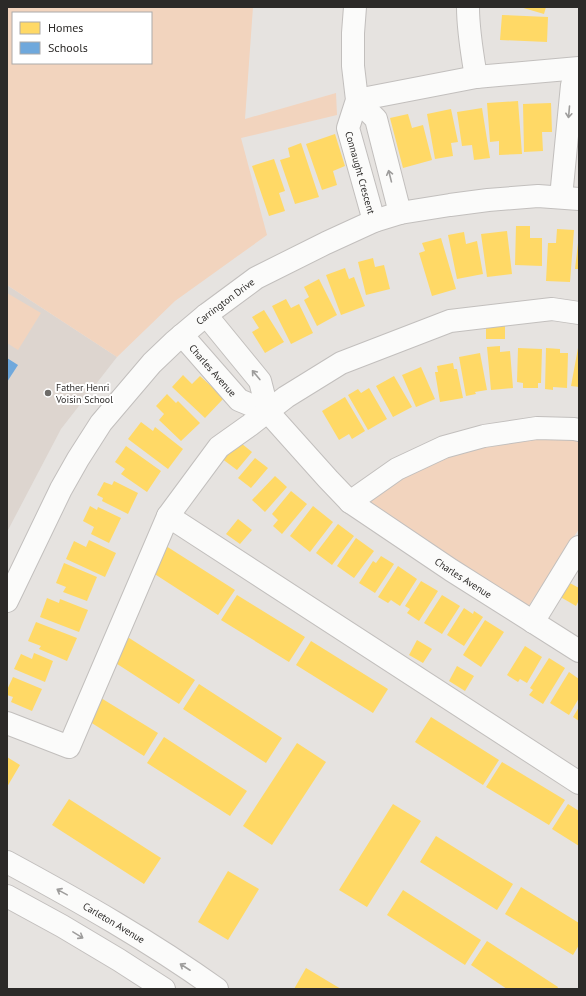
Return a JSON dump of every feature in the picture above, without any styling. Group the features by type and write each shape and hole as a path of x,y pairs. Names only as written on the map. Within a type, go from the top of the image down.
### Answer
{"street":[{"name":"Connaught Crescent","path":"355,7 353,34 357,100 348,128 374,221"},
{"path":"468,7 468,26 476,77"},
{"path":"357,100 476,77 579,68"},
{"path":"570,198 572,85 579,76"},
{"path":"357,100 376,119 400,213"},
{"name":"Carrington Drive","path":"7,602 61,489 78,459 102,423 152,363 206,315 256,278 374,221 400,213 488,200 538,196 570,198"},
{"path":"7,723 69,747 168,516 220,447 286,397 341,363 450,321 552,309 579,313"},
{"name":"Charles Avenue","path":"206,315 260,381 268,412"},
{"name":"Charles Avenue","path":"182,335 239,400 268,412 328,480 350,502 451,570 579,651"},
{"path":"350,502 398,469 444,447 484,436 537,428 579,430"},
{"path":"168,516 579,783"},
{"path":"533,622 579,547"},
{"name":"Carleton Avenue","path":"7,862 125,928 217,989"},
{"path":"7,896 113,956 164,989"}],"shaded area":[{"path":"7,7 253,7 245,119 336,93 337,115 241,138 267,235 175,301 117,357 7,285"},
{"name":"Father Henri Voisin School","path":"7,285 117,357 61,429 7,532"},
{"path":"7,293 41,313 18,350 7,343"},
{"path":"579,430 579,529 522,616 350,502 444,447"}],"building: Homes":[{"path":"520,7 546,7 544,14"},
{"path":"502,15 548,17 547,42 500,40"},
{"path":"518,101 522,154 499,155 499,141 490,142 487,103"},
{"path":"551,103 552,132 542,132 543,151 524,152 523,104"},
{"path":"482,108 490,158 474,160 472,145 462,146 457,112"},
{"path":"451,109 458,142 451,143 453,156 435,159 427,114"},
{"path":"408,114 412,128 423,125 432,160 403,168 390,118"},
{"path":"335,134 345,166 333,171 337,185 322,190 306,144"},
{"path":"301,143 319,197 295,204 280,160 290,157 288,148"},
{"path":"274,159 285,191 279,193 285,211 269,216 252,166"},
{"path":"516,226 530,226 530,238 542,238 542,266 515,265"},
{"path":"557,229 574,230 570,282 546,281 548,243 556,243"},
{"path":"507,231 512,274 487,277 481,234"},
{"path":"464,232 466,244 477,241 483,274 457,279 448,235"},
{"path":"441,238 456,289 432,296 419,253 425,251 422,243"},
{"path":"578,243 579,269 575,269"},
{"path":"373,258 375,267 384,265 390,289 366,295 358,262"},
{"path":"345,268 349,279 354,277 365,306 341,315 326,275"},
{"path":"319,279 337,315 317,326 304,300 309,297 304,287"},
{"path":"286,299 291,308 299,304 313,333 291,344 272,306"},
{"path":"264,310 284,342 265,353 252,332 259,328 252,317"},
{"path":"486,319 505,319 505,339 486,339"},
{"path":"500,346 500,352 510,351 513,388 491,390 487,347"},
{"path":"518,348 542,349 541,383 538,383 538,388 523,388 523,383 517,382"},
{"path":"546,348 560,349 560,353 568,353 567,388 553,387 553,390 545,389"},
{"path":"579,348 579,387 571,386"},
{"path":"480,353 487,390 475,392 476,394 466,396 459,357"},
{"path":"453,363 454,369 457,369 463,398 440,402 435,372 438,372 437,366"},
{"path":"421,367 435,399 416,407 402,375"},
{"path":"183,375 192,384 200,376 224,398 205,418 172,387"},
{"path":"394,376 412,407 393,417 376,386"},
{"path":"369,388 387,419 368,430 348,395 358,389 361,393"},
{"path":"167,394 176,403 178,401 200,423 181,441 159,420 164,414 156,406"},
{"path":"345,397 365,431 352,439 349,434 339,440 322,411"},
{"path":"141,422 153,431 155,427 183,449 168,469 128,439"},
{"path":"236,439 252,452 237,470 221,458"},
{"path":"126,446 161,471 147,492 121,474 125,469 115,462"},
{"path":"255,458 268,468 251,488 238,478"},
{"path":"275,476 287,487 265,512 252,500"},
{"path":"114,481 138,493 128,514 102,501 103,498 97,495 104,482 112,485"},
{"path":"291,491 307,504 282,534 273,526 278,520 272,514"},
{"path":"90,506 97,510 98,507 121,518 109,543 91,534 94,527 83,521"},
{"path":"313,506 333,522 310,552 290,536"},
{"path":"238,519 252,530 240,544 226,534"},
{"path":"338,524 354,536 332,565 316,553"},
{"path":"356,538 374,551 354,578 337,566"},
{"path":"89,540 116,553 105,577 66,559 74,541 86,547"},
{"path":"166,546 235,590 218,615 150,571"},
{"path":"381,556 394,564 375,593 359,583 373,561 376,563"},
{"path":"64,563 97,577 87,601 63,592 66,587 56,583"},
{"path":"398,566 417,579 400,606 391,600 388,603 378,597"},
{"path":"421,581 438,591 419,621 407,613 410,609 405,606"},
{"path":"566,581 579,588 579,600 576,606 557,595"},
{"path":"237,595 305,637 289,662 221,620"},
{"path":"442,595 460,606 442,634 424,623"},
{"path":"47,598 59,603 60,599 88,610 79,632 40,617"},
{"path":"464,608 473,614 474,611 483,617 464,646 447,635"},
{"path":"485,620 504,632 481,667 463,655"},
{"path":"36,622 77,638 67,661 39,649 41,646 28,641"},
{"path":"126,636 195,680 179,704 111,660"},
{"path":"417,640 432,649 423,663 409,655"},
{"path":"311,641 388,689 373,713 296,665"},
{"path":"525,646 542,657 527,683 520,679 518,682 507,675"},
{"path":"34,653 53,661 45,682 14,669 21,654 32,659"},
{"path":"549,658 565,668 543,704 529,695 533,690 530,688"},
{"path":"457,666 474,676 465,691 449,681"},
{"path":"569,672 579,679 579,698 569,715 550,703"},
{"path":"13,677 42,689 32,711 11,702 13,697 7,695 7,690"},
{"path":"199,684 282,738 266,763 183,709"},
{"path":"101,698 158,733 144,756 87,720"},
{"path":"579,707 579,721 573,717"},
{"path":"431,717 499,760 483,785 415,742"},
{"path":"164,737 247,791 230,816 147,763"},
{"path":"297,743 326,762 272,845 243,826"},
{"path":"7,757 20,765 7,787"},
{"path":"502,762 565,800 549,825 486,787"},
{"path":"69,799 161,858 144,884 52,825"},
{"path":"393,804 421,821 367,907 339,890"},
{"path":"568,804 579,811 579,846 552,829"},
{"path":"436,836 513,884 497,910 420,862"},
{"path":"228,871 259,889 228,940 198,922"},
{"path":"521,887 579,923 579,945 573,955 505,914"},
{"path":"403,890 481,940 465,965 387,915"},
{"path":"487,941 558,987 557,989 507,989 471,965"},
{"path":"306,968 341,989 294,989"}],"building: Schools":[{"path":"7,358 18,365 7,382"}],"place":[{"name":"Father Henri Voisin School","path":"48,393"}]}
